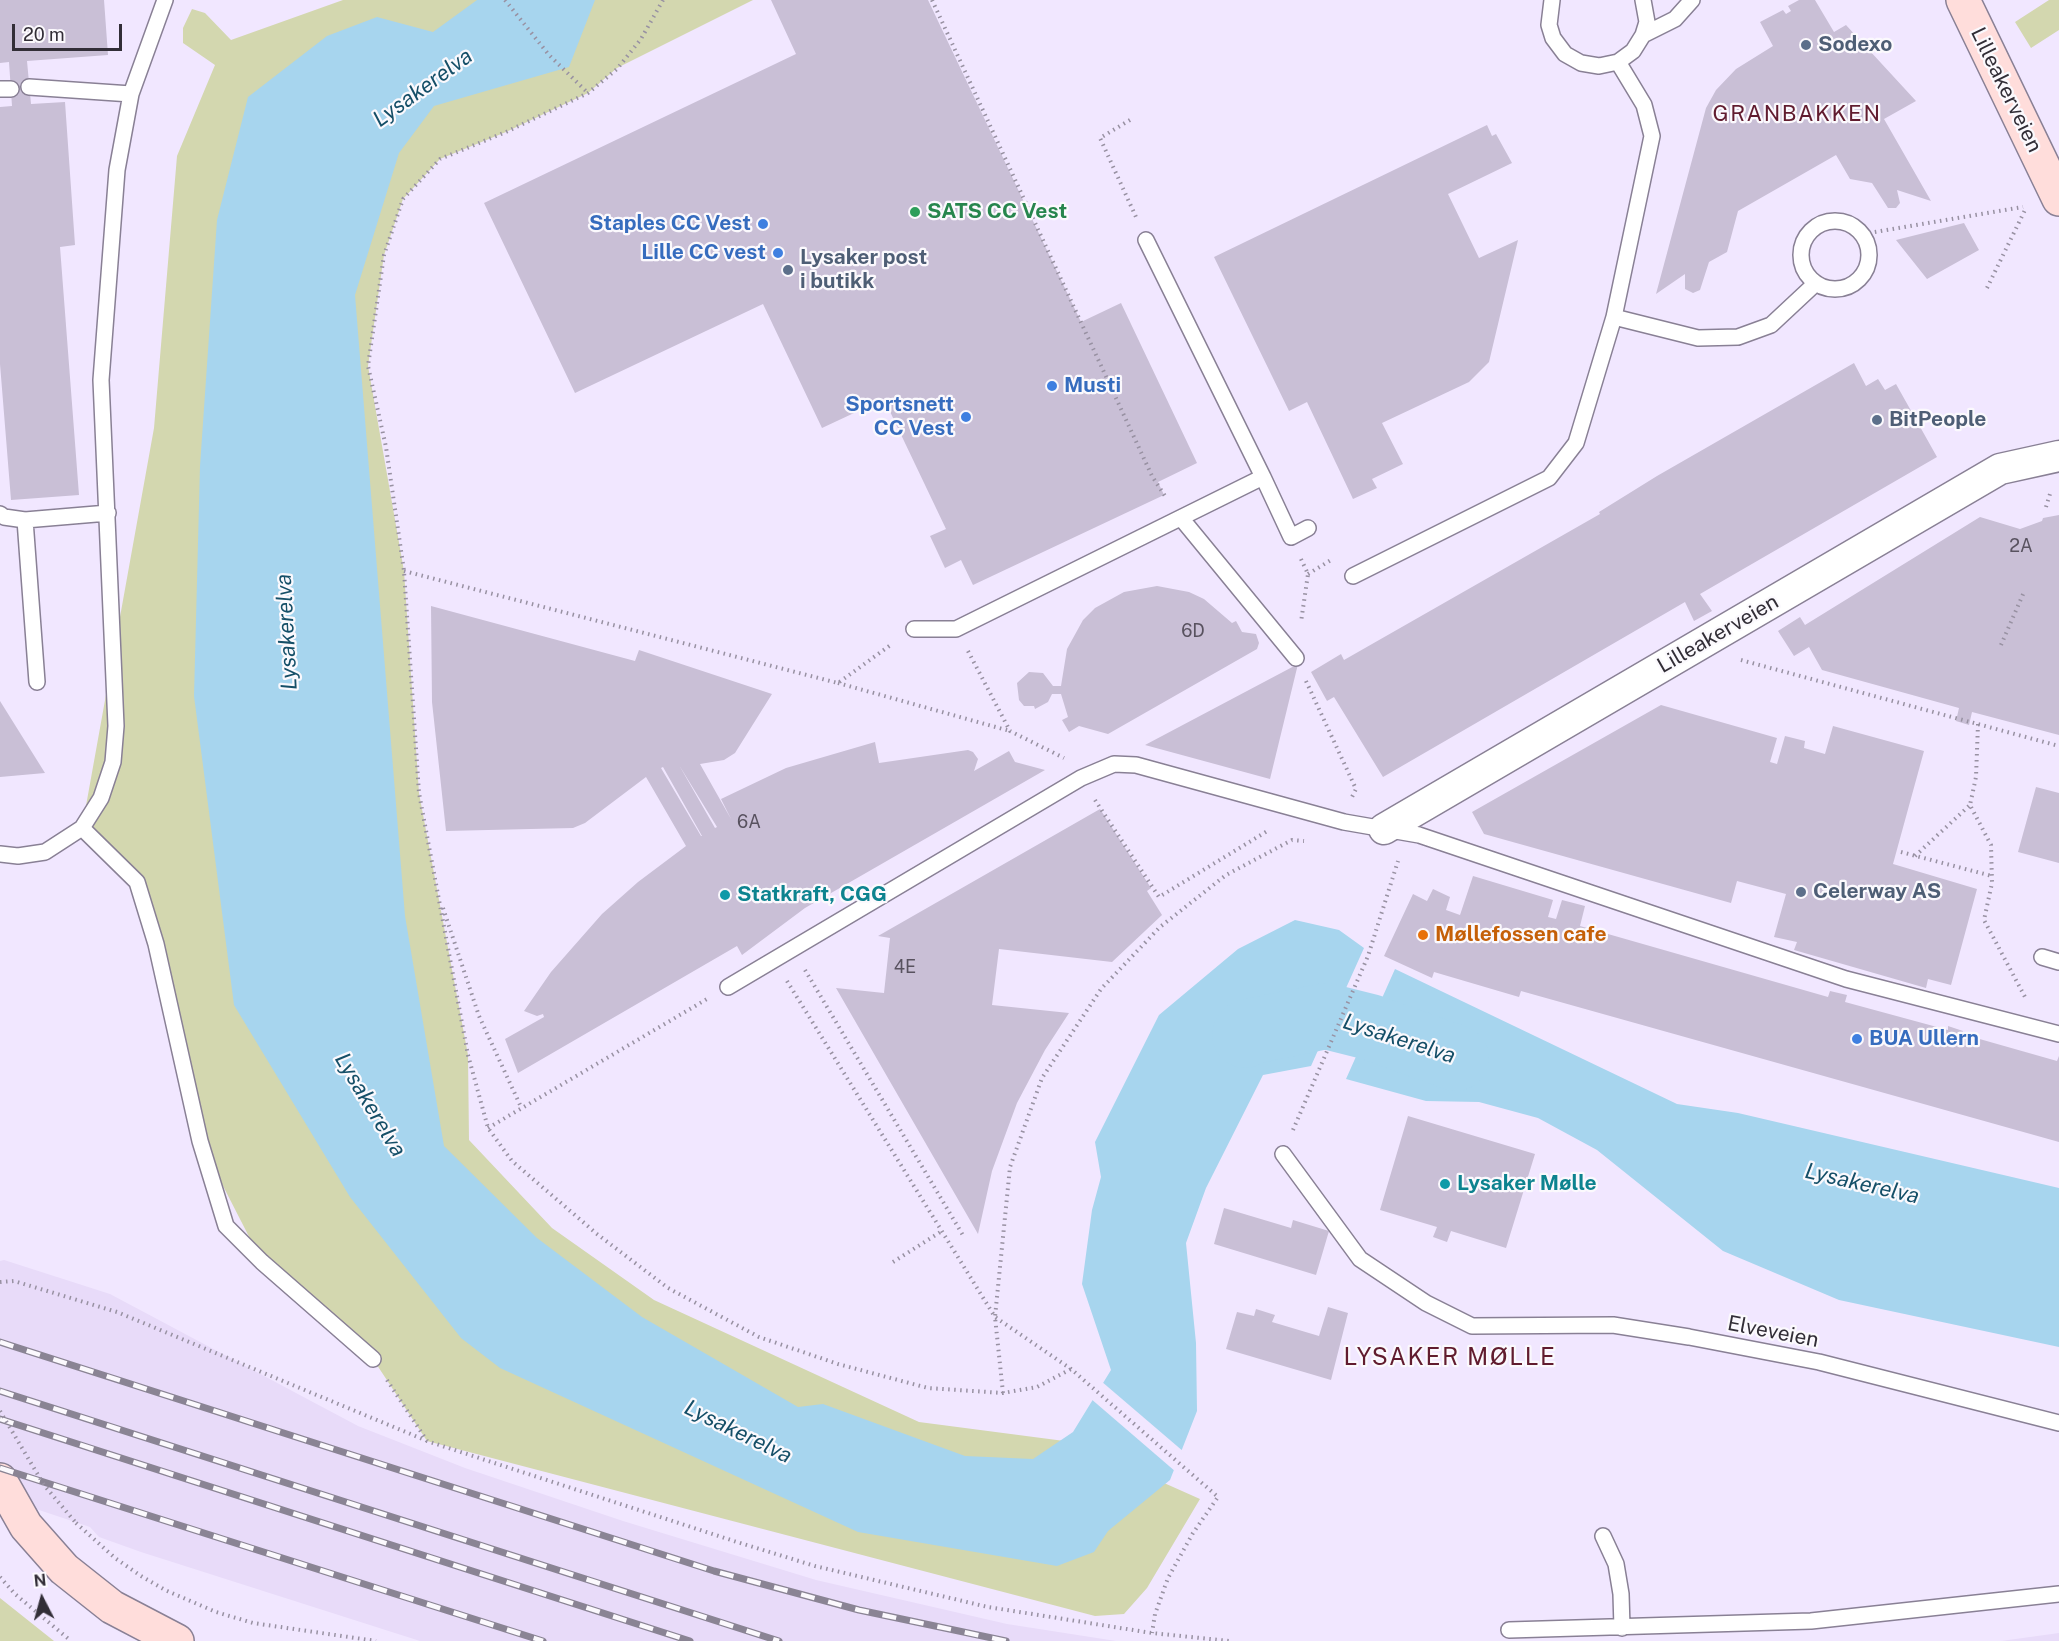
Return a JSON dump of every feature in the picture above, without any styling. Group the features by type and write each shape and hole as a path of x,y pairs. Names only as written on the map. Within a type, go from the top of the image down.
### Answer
{"main road":[{"name":"Lilleakerveien","path":"1962,4 2059,199"},
{"path":"6,1493 43,1547 86,1588 112,1607 177,1641"}],"street":[{"name":"Lilleakerveien","path":"1384,829 2000,469 2059,456"}],"lane":[{"path":"0,854 18,856 45,852 82,828 101,798 113,762 116,726 101,380 117,170 131,94 165,0"},
{"path":"1552,0 1549,25 1553,38 1565,54 1581,63 1599,66 1618,62 1633,51 1643,35 1647,22 1643,0"},
{"path":"1643,35 1675,19 1692,0"},
{"path":"1353,576 1549,478 1576,442 1614,317 1652,136 1644,105 1618,62"},
{"path":"29,87 131,94"},
{"path":"1827,220 1847,222 1863,234 1869,248 1868,264 1860,278 1847,287 1831,289 1816,283 1803,269 1801,249 1809,231 1827,220"},
{"path":"1146,240 1263,477 1290,537 1308,528"},
{"path":"1614,317 1698,338 1738,337 1771,325 1816,283"},
{"path":"914,629 956,629 1263,477"},
{"path":"0,514 4,517 25,520 108,513"},
{"path":"1181,518 1296,658"},
{"path":"25,520 37,682"},
{"path":"728,987 1081,778 1114,764 1136,765 1297,811 1419,835 1846,979 2059,1034"},
{"path":"82,828 137,882 156,944 200,1140 226,1226 262,1262 373,1359"},
{"path":"2042,957 2059,962"},
{"name":"Elveveien","path":"1282,1154 1360,1259 1426,1303 1472,1326 1613,1325 1689,1336 1819,1362 2059,1423"},
{"path":"1603,1536 1616,1564 1622,1594 1622,1628"},
{"path":"1509,1630 1811,1621 2059,1594"}],"path":[{"path":"505,0 549,55 588,93"},
{"path":"663,0 641,39 617,69 588,93 506,132 440,159 403,198 384,255 368,366 386,447 404,571 419,793 468,1055 488,1128 513,1161 597,1234 668,1288 759,1337 838,1364 928,1388 1003,1393 1037,1387 1071,1369"},
{"path":"932,0 1152,476 1181,518"},
{"path":"1130,120 1100,138 1146,240"},
{"path":"1863,234 2027,206 1988,288"},
{"path":"1290,537 1308,574 1296,658 1356,789 1351,799"},
{"path":"404,571 838,683 1010,731"},
{"path":"2001,645 2024,592"},
{"path":"838,683 914,629"},
{"path":"1695,648 2059,746"},
{"path":"1915,856 1970,805 1976,777 1978,724"},
{"path":"1970,805 1991,845 1992,876 1984,920 2024,994"},
{"path":"1282,1154 1368,956 1392,887 1400,851 1419,835"},
{"path":"1003,1393 994,1317 1010,1167 1042,1078 1101,989 1160,927 1226,875 1292,840 1315,841"},
{"path":"1901,852 1992,876"},
{"path":"438,893 479,1016 521,1107"},
{"path":"792,949 964,1237"},
{"path":"774,960 994,1317 1071,1369 1218,1497 1193,1533 1168,1578 1158,1604 1152,1633"},
{"path":"488,1128 728,987"},
{"path":"893,1262 942,1231"},
{"path":"0,1282 14,1281 117,1312 427,1441 815,1566 988,1606 1152,1633 1229,1641"},
{"path":"373,1359 427,1441"},
{"path":"0,1411 44,1485 76,1523 115,1558 141,1576 165,1590 216,1612 254,1623 376,1641"},
{"path":"0,1577 23,1601 71,1641"}],"shaded area":[{"path":"4,1260 110,1294 358,1426 465,1468 623,1521 816,1580 1007,1624 1116,1641 420,1641 141,1552 99,1537 90,1527 0,1497 0,1261"},
{"path":"2059,1633 2059,1641 2001,1641"}],"green space":[{"path":"343,0 753,0 617,68 588,93 506,132 440,159 403,199 384,255 368,366 404,571 419,793 468,1055 469,1140 552,1228 654,1300 919,1422 1072,1442 1200,1499 1147,1588 1124,1614 1095,1616 427,1441 373,1359 262,1262 200,1141 137,882 82,828 154,428 177,156 215,65 183,43 183,28 192,9 205,13 231,40"},
{"path":"2049,0 2059,0 2059,30 2031,48 2015,22"},
{"path":"0,1598 54,1641 0,1641"}],"water":[{"path":"477,0 595,0 569,67 434,106 399,153 355,295 405,916 444,1146 537,1238 642,1317 798,1407 823,1404 965,1456 1033,1459 1073,1432 1111,1370 1082,1284 1092,1210 1101,1177 1095,1142 1159,1015 1238,949 1295,920 1339,930 1364,948 1311,1066 1263,1075 1206,1188 1186,1243 1196,1343 1197,1411 1170,1480 1108,1531 1094,1552 1057,1566 858,1532 500,1368 461,1338 350,1197 234,1005 194,696 200,466 217,220 248,97 327,36 377,17 433,32"},
{"path":"1395,969 1677,1104 1738,1113 2059,1188 2059,1347 1839,1300 1723,1251 1597,1150 1538,1118 1479,1102 1426,1101 1346,1079"}],"pier":[{"path":"1101,1381 1184,1452 1176,1472 1090,1398"}],"building":[{"path":"0,0 104,0 108,55 27,61 31,104 65,102 75,245 60,247 79,495 11,500 0,364 0,107 12,106 9,62 0,63"},
{"name":"Lille CC vest","path":"771,0 928,0 1081,322 1121,303 1197,463 1158,482 1164,495 973,585 961,560 945,568 930,536 946,529 884,399 822,428 763,304 575,393 484,203 796,54"},
{"path":"1799,0 1815,0 1834,32 1846,25 1916,101 1884,119 1931,201 1897,190 1900,203 1896,208 1888,208 1872,183 1850,179 1836,155 1738,211 1727,252 1709,262 1700,290 1693,293 1685,289 1685,274 1656,294 1706,108 1716,90 1736,69 1773,46 1760,22 1783,10 1786,14 1791,11 1788,6"},
{"path":"1487,125 1492,136 1496,134 1512,163 1448,194 1479,258 1518,240 1489,362 1469,382 1382,423 1403,464 1372,479 1377,488 1353,499 1307,402 1289,411 1214,257"},
{"path":"1964,223 1979,250 1927,279 1896,240"},
{"path":"1854,363 1866,386 1878,379 1885,390 1896,384 1937,457 1700,594 1712,611 1694,621 1685,602 1383,777 1334,697 1327,701 1311,672 1341,654 1344,660 1600,514 1599,512 1657,476"},
{"path":"2059,515 2059,735 1972,712 1969,725 1956,721 1959,708 1822,670 1809,647 1794,656 1778,631 1800,617 1805,625 1980,517 2020,529 2042,521 2043,518"},
{"path":"1157,586 1189,592 1204,599 1232,623 1236,621 1242,632 1256,634 1259,643 1257,649 1108,734 1079,726 1069,732 1062,720 1068,717 1061,694 1052,694 1048,702 1035,709 1034,706 1024,706 1019,700 1017,683 1029,672 1043,673 1053,686 1061,686 1067,649 1083,620 1095,608 1124,592"},
{"path":"431,606 635,661 639,650 772,694 735,753 724,760 700,764 731,819 721,799 786,768 875,742 879,763 968,750 973,752 978,759 974,771 1009,751 1015,762 1045,770 805,908 742,955 737,946 518,1073 505,1039 544,1017 543,1014 537,1016 524,1011 551,972 602,914 638,882 686,846 646,777 585,823 573,828 446,831 432,702","holes":["679,765 717,827 715,828","663,767 702,836 661,768"]},
{"path":"1298,664 1270,779 1145,745"},
{"path":"0,701 45,773 0,777"},
{"path":"1661,705 1777,738 1770,762 1777,764 1785,736 1805,741 1804,748 1825,754 1833,726 1924,751 1893,864 1977,889 1951,985 1928,979 1926,988 1794,950 1797,942 1774,937 1786,894 1737,881 1731,903 1484,834 1472,812"},
{"path":"2036,787 2059,793 2059,863 2018,852"},
{"path":"1100,809 1151,888 1147,891 1162,915 1112,962 999,949 992,1005 1069,1013 1045,1050 1017,1103 992,1171 978,1234 836,988 884,993 890,938 878,936"},
{"path":"1473,876 1553,900 1548,917 1556,919 1562,900 1585,906 1580,926 1828,997 1830,991 1847,995 1845,1002 1948,1030 1948,1026 1963,1031 1962,1034 2057,1061 2059,1056 2059,1142 1521,991 1519,997 1434,972 1432,978 1384,956 1413,894 1427,901 1433,889 1450,897 1446,910 1460,915"},
{"path":"1408,1116 1535,1154 1506,1248 1451,1231 1447,1242 1433,1237 1437,1227 1380,1210"},
{"path":"1224,1208 1291,1228 1293,1220 1329,1231 1316,1275 1214,1244"},
{"path":"1328,1307 1348,1313 1331,1380 1226,1349 1237,1312 1254,1316 1256,1309 1275,1315 1272,1322 1319,1336"}],"waterway":[{"name":"Lysakerelva","path":"1245,1035 1248,1032 1326,1016 1370,1027 1456,1058"}],"railway":[{"path":"0,1342 714,1571 859,1610 1006,1641"},
{"path":"0,1391 779,1641"},
{"path":"0,1419 690,1641"},
{"path":"0,1468 543,1641"}],"place":[{"name":"Sodexo","path":"1806,45"},
{"name":"SATS CC Vest","path":"915,212"},
{"name":"Staples CC Vest","path":"763,224"},
{"name":"Lille CC vest","path":"778,253"},
{"name":"Lysaker post i butikk","path":"788,270"},
{"name":"Musti","path":"1052,386"},
{"name":"Sportsnett CC Vest","path":"966,417"},
{"name":"BitPeople","path":"1877,420"},
{"name":"Celerway AS","path":"1801,892"},
{"name":"Statkraft, CGG","path":"725,895"},
{"name":"Møllefossen cafe","path":"1423,935"},
{"name":"BUA Ullern","path":"1857,1039"},
{"name":"Lysaker Mølle","path":"1445,1184"}],"district":[{"name":"GRANBAKKEN","path":"1797,114"},
{"name":"LYSAKER MØLLE","path":"1450,1358"}]}
